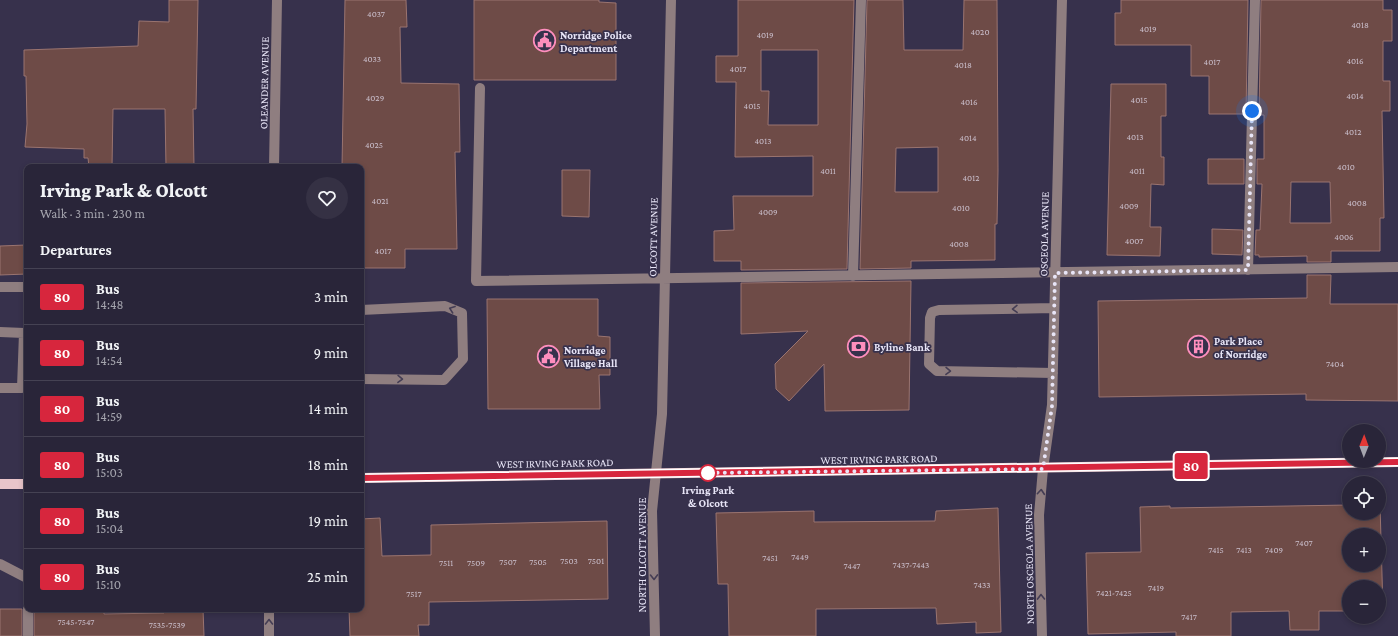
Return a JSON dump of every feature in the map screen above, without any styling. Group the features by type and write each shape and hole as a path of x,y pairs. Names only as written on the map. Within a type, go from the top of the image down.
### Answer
{"main road":[{"name":"WEST IRVING PARK ROAD","path":"364,478 1043,469 1398,462"},
{"path":"0,484 24,484"}],"street":[{"name":"OLEANDER AVENUE","path":"274,164 277,0"},
{"name":"OLCOTT AVENUE","path":"656,474 662,414 671,0"},
{"path":"853,276 861,0"},
{"name":"OSCEOLA AVENUE","path":"1043,469 1052,406 1062,0"},
{"path":"1248,270 1255,0"},
{"path":"480,88 476,281 1398,267"},
{"path":"0,287 24,287"},
{"path":"364,310 445,306 462,313 463,359 444,380 364,379"},
{"path":"1053,373 937,371 929,364 930,318 932,312 939,310 1054,308"},
{"path":"0,332 24,333 22,388 0,388"},
{"name":"NORTH OSCEOLA AVENUE","path":"1042,636 1039,514 1043,469"},
{"name":"NORTH OLCOTT AVENUE","path":"655,636 652,511 656,474"},
{"path":"0,564 24,576"},
{"path":"28,612 28,636"},
{"path":"269,612 269,636"}],"building":[{"path":"169,0 198,0 196,109 193,109 194,164 166,164 165,109 113,109 112,164 89,164 88,158 84,158 84,149 25,147 27,124 24,50 138,46 139,21 169,22"},
{"path":"345,0 406,0 407,27 400,27 401,83 459,84 460,152 455,152 457,249 405,249 405,268 364,268 364,164 342,164"},
{"name":"Norridge Police Department","path":"474,0 599,0 599,2 616,3 616,80 474,80"},
{"path":"738,0 854,0 847,269 741,270 741,261 714,261 714,231 734,230 733,196 813,196 813,156 735,157 736,82 716,82 716,56 738,56","holes":["761,50 818,50 818,125 768,125 769,91 761,91"]},
{"path":"867,0 903,0 904,50 963,50 964,0 997,0 998,171 997,224 995,224 995,260 911,261 911,268 860,269","holes":["938,147 938,192 895,192 896,148"]},
{"path":"1121,0 1248,0 1246,114 1209,114 1209,76 1191,76 1191,45 1115,45 1115,13 1121,13"},
{"path":"1261,0 1383,0 1383,10 1392,10 1392,41 1383,41 1383,81 1390,81 1390,111 1382,111 1384,218 1380,218 1380,251 1331,251 1331,262 1307,262 1307,256 1259,257 1259,255 1255,255 1256,230 1260,230 1262,184 1257,184 1257,159 1264,159 1264,115 1259,115","holes":["1291,182 1330,182 1331,223 1290,223"]},
{"path":"1111,84 1166,84 1166,116 1161,116 1161,157 1164,157 1164,185 1151,184 1150,227 1161,227 1160,256 1107,255"},
{"path":"1208,159 1244,159 1244,184 1208,184"},
{"path":"562,170 590,170 589,217 562,216"},
{"path":"1212,229 1243,230 1242,255 1212,254"},
{"path":"24,245 24,274 0,275 0,246"},
{"name":"Park Place of Norridge","path":"1307,275 1331,275 1330,304 1398,304 1398,401 1306,400 1306,394 1099,397 1098,301 1307,298"},
{"name":"Byline Bank","path":"911,281 909,410 825,411 824,364 789,401 776,389 775,364 808,331 741,334 741,283"},
{"name":"Norridge Village Hall","path":"487,299 598,299 598,336 610,337 610,375 599,375 600,409 488,409"},
{"path":"1342,505 1342,520 1380,520 1381,528 1342,528 1342,572 1382,572 1382,580 1342,580 1342,611 1319,611 1319,630 1290,630 1289,611 1231,612 1231,636 1176,636 1176,632 1088,634 1086,553 1141,552 1140,507 1170,506 1170,508"},
{"path":"998,508 1001,632 976,633 976,622 937,624 936,608 816,609 816,636 729,636 728,584 718,584 716,513 814,511 814,522 935,521 936,511"},
{"path":"380,518 382,556 431,555 431,525 607,521 608,599 429,602 429,625 418,625 419,636 350,636 349,612 364,612 364,519"},
{"path":"0,609 22,609 22,636 0,636"},
{"path":"34,612 104,612 104,614 203,612 204,636 34,636"}],"bus line":[{"name":"80","path":"364,478 1043,469 1398,462"}],"place":[{"name":"Norridge Police Department","path":"545,41"},
{"name":"Byline Bank","path":"858,347"},
{"name":"Park Place of Norridge","path":"1199,347"},
{"name":"Norridge Village Hall","path":"549,356"},
{"name":"Irving Park & Olcott","path":"708,473"}],"route":[{"path":"708,473 702,473 1043,469 1052,406 1055,273 1248,270 1252,111"}]}
